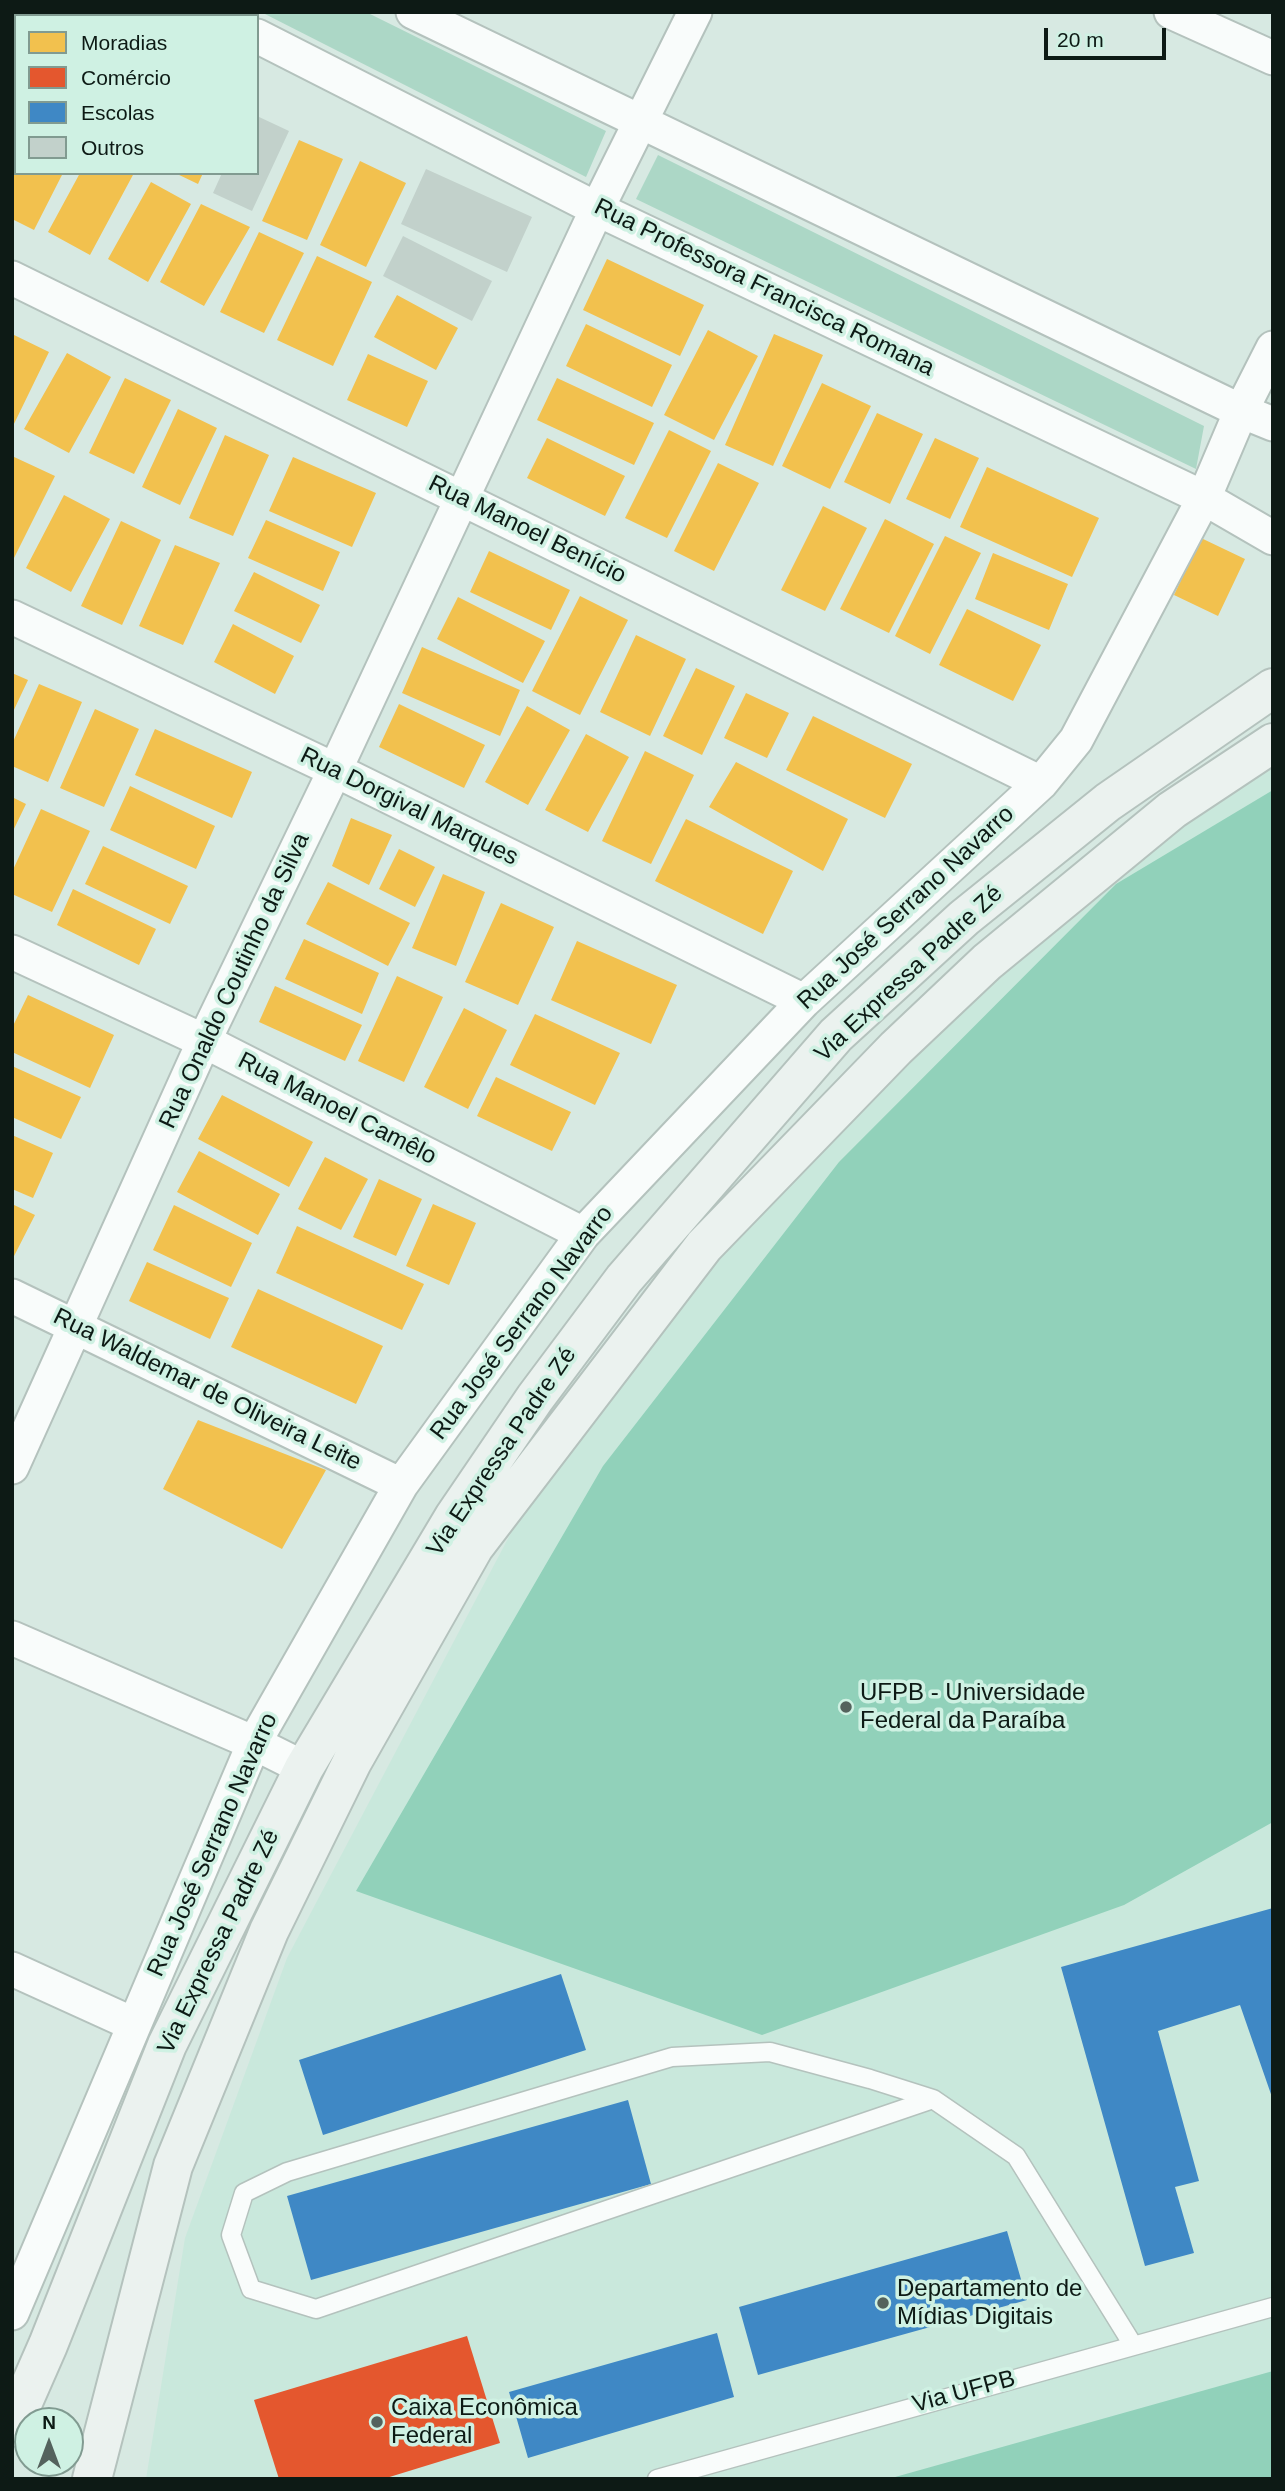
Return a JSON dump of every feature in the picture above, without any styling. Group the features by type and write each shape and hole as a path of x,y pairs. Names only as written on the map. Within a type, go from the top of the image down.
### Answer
{"main road":[{"name":"Via Expressa Padre Zé","path":"12,2427 48,2346 167,2045 304,1768 454,1517 535,1398 624,1279 836,1035 964,918 1108,802 1273,688"},
{"name":"Via Expressa Padre Zé","path":"92,2479 178,2153 269,1931 352,1762 474,1547 704,1246 896,1048 987,962 1172,810 1273,743"}],"street":[{"path":"412,12 640,124 1273,424"},
{"name":"Rua Onaldo Coutinho da Silva","path":"12,1467 204,1041 335,770 597,209 695,12"},
{"path":"1171,12 1273,58"},
{"name":"Rua Professora Francisca Romana","path":"259,37 597,209 1204,498 1273,538"},
{"name":"Rua Manoel Benício","path":"12,278 1041,783"},
{"name":"Rua José Serrano Navarro","path":"12,2313 254,1743 401,1485 583,1234 804,1001 1041,783 1076,740 1204,498 1241,411 1273,348"},
{"name":"Rua Dorgival Marques","path":"12,617 335,770 804,1001"},
{"name":"Rua Manoel Camêlo","path":"12,952 204,1041 583,1234"},
{"name":"Rua Waldemar de Oliveira Leite","path":"12,1296 401,1485"},
{"path":"12,1638 254,1743 304,1768"},
{"path":"12,1969 133,2025"}],"lane":[{"path":"933,2099 316,2309 251,2289 231,2235 244,2193 287,2172 672,2057 770,2052 870,2078 933,2099 1016,2156 1133,2346"},
{"name":"Via UFPB","path":"657,2479 1273,2307"}],"shaded area":[{"path":"261,12 366,12 606,131 586,177"},
{"path":"658,155 1204,426 1196,469 636,199"},
{"name":"UFPB - Universidade Federal da Paraíba","path":"1273,766 1273,2479 146,2479 185,2238 287,1958 552,1455 717,1258 1054,912"}],"green space":[{"path":"1273,790 1273,1822 1124,1905 762,2035 356,1891 603,1466 839,1162 1116,884"},
{"path":"1273,2371 1273,2479 888,2479"}],"building: Moradias":[{"path":"12,12 58,14 14,14 14,32"},
{"path":"12,46 14,102 12,102"},
{"path":"299,140 343,159 307,240 262,221"},
{"path":"360,161 406,183 366,267 320,245"},
{"path":"14,166 14,175 62,175 34,230 12,219"},
{"path":"79,175 133,175 90,255 48,232"},
{"path":"179,175 202,175 198,184"},
{"path":"151,182 191,204 148,282 108,259"},
{"path":"201,204 250,227 204,306 160,282"},
{"path":"259,232 304,253 264,333 220,312"},
{"path":"317,256 372,282 333,366 277,340"},
{"path":"607,259 704,305 680,356 583,310"},
{"path":"397,295 458,328 436,370 374,337"},
{"path":"586,324 672,365 652,407 566,366"},
{"path":"708,330 758,356 714,440 664,415"},
{"path":"12,334 49,352 12,428"},
{"path":"774,334 823,355 773,466 725,445"},
{"path":"67,353 111,377 69,453 24,429"},
{"path":"368,354 428,381 407,427 347,400"},
{"path":"125,378 171,400 134,474 89,453"},
{"path":"557,378 654,423 634,465 537,420"},
{"path":"822,383 871,406 830,489 782,466"},
{"path":"178,409 217,428 180,505 142,487"},
{"path":"877,413 923,434 890,504 844,482"},
{"path":"669,430 711,451 667,538 625,518"},
{"path":"225,435 269,455 233,536 189,518"},
{"path":"547,438 625,476 605,516 527,478"},
{"path":"935,438 979,458 950,519 906,499"},
{"path":"12,456 55,476 12,562"},
{"path":"293,457 376,493 352,547 269,511"},
{"path":"718,463 759,483 714,571 674,551"},
{"path":"987,467 1099,518 1072,577 960,527"},
{"path":"64,495 110,519 71,592 26,568"},
{"path":"823,506 867,528 825,611 781,590"},
{"path":"885,519 934,544 889,633 840,609"},
{"path":"266,520 340,552 323,591 248,558"},
{"path":"121,521 161,540 122,625 81,606"},
{"path":"945,536 981,553 930,654 895,636"},
{"path":"1201,538 1245,559 1218,616 1174,595"},
{"path":"175,545 220,563 183,645 139,626"},
{"path":"489,551 570,590 551,630 470,592"},
{"path":"993,553 1068,584 1049,630 975,599"},
{"path":"254,572 320,605 301,643 234,611"},
{"path":"580,596 628,620 580,715 532,691"},
{"path":"458,597 545,641 523,683 437,639"},
{"path":"967,609 1041,645 1013,701 939,665"},
{"path":"233,624 294,656 275,694 214,662"},
{"path":"636,635 686,659 650,736 600,712"},
{"path":"422,647 520,690 500,736 402,693"},
{"path":"696,668 735,686 702,755 663,736"},
{"path":"12,673 28,680 12,714"},
{"path":"39,684 82,702 48,782 12,766 12,744"},
{"path":"746,693 789,713 767,758 724,738"},
{"path":"399,704 485,745 464,788 379,747"},
{"path":"527,706 570,730 528,805 485,782"},
{"path":"95,709 139,729 104,807 60,788"},
{"path":"813,716 912,764 885,818 786,770"},
{"path":"155,729 252,772 232,818 135,775"},
{"path":"586,734 629,757 588,832 545,810"},
{"path":"645,751 694,775 651,864 602,841"},
{"path":"736,762 848,819 823,871 709,807"},
{"path":"130,786 215,826 196,869 110,830"},
{"path":"12,797 26,804 12,833"},
{"path":"41,809 90,831 52,912 12,894 12,872"},
{"path":"351,818 392,835 369,885 332,866"},
{"path":"686,819 793,871 763,934 655,881"},
{"path":"103,846 188,886 170,924 85,884"},
{"path":"399,849 435,867 415,907 379,889"},
{"path":"443,874 485,892 456,966 412,948"},
{"path":"328,882 410,923 388,966 306,924"},
{"path":"73,889 156,929 139,965 57,925"},
{"path":"501,903 554,927 518,1005 465,982"},
{"path":"304,939 379,973 362,1014 285,979"},
{"path":"577,941 677,985 651,1044 551,1000"},
{"path":"397,976 443,997 404,1082 358,1061"},
{"path":"275,986 362,1025 345,1061 259,1022"},
{"path":"28,995 114,1035 90,1088 12,1052 12,1028"},
{"path":"464,1008 507,1030 468,1109 424,1087"},
{"path":"535,1014 620,1053 595,1105 510,1065"},
{"path":"12,1066 81,1097 61,1139 12,1117"},
{"path":"496,1077 571,1112 552,1151 477,1116"},
{"path":"222,1095 313,1142 289,1187 198,1139"},
{"path":"12,1135 53,1153 33,1198 12,1189"},
{"path":"199,1151 280,1194 258,1235 177,1192"},
{"path":"325,1157 368,1179 341,1230 298,1209"},
{"path":"379,1179 422,1199 396,1256 353,1237"},
{"path":"12,1204 35,1215 12,1260"},
{"path":"433,1204 476,1223 449,1285 406,1266"},
{"path":"174,1205 252,1243 231,1287 153,1250"},
{"path":"297,1226 424,1284 402,1330 276,1273"},
{"path":"147,1262 229,1298 210,1339 129,1301"},
{"path":"258,1289 383,1346 356,1404 231,1347"},
{"path":"198,1420 326,1470 282,1549 163,1489"}],"building: Comércio":[{"name":"Caixa Econômica Federal","path":"467,2336 500,2443 383,2479 279,2479 254,2400"}],"building: Escolas":[{"path":"1273,1908 1273,2100 1240,2005 1158,2031 1199,2181 1175,2187 1194,2253 1145,2266 1061,1967"},
{"path":"561,1974 586,2050 323,2135 299,2060"},
{"path":"628,2100 651,2184 311,2280 287,2196"},
{"name":"Departamento de Mídias Digitais","path":"1007,2231 1027,2300 758,2375 739,2307"},
{"path":"717,2333 734,2397 528,2458 509,2392"}],"building: Outros":[{"path":"259,117 289,131 252,211 213,193 221,175 259,175"},
{"path":"426,169 532,217 507,272 401,224"},
{"path":"403,236 492,281 472,321 383,276"}],"place":[{"name":"UFPB - Universidade Federal da Paraíba","path":"846,1707"},
{"name":"Departamento de Mídias Digitais","path":"883,2303"},
{"name":"Caixa Econômica Federal","path":"377,2422"}]}
